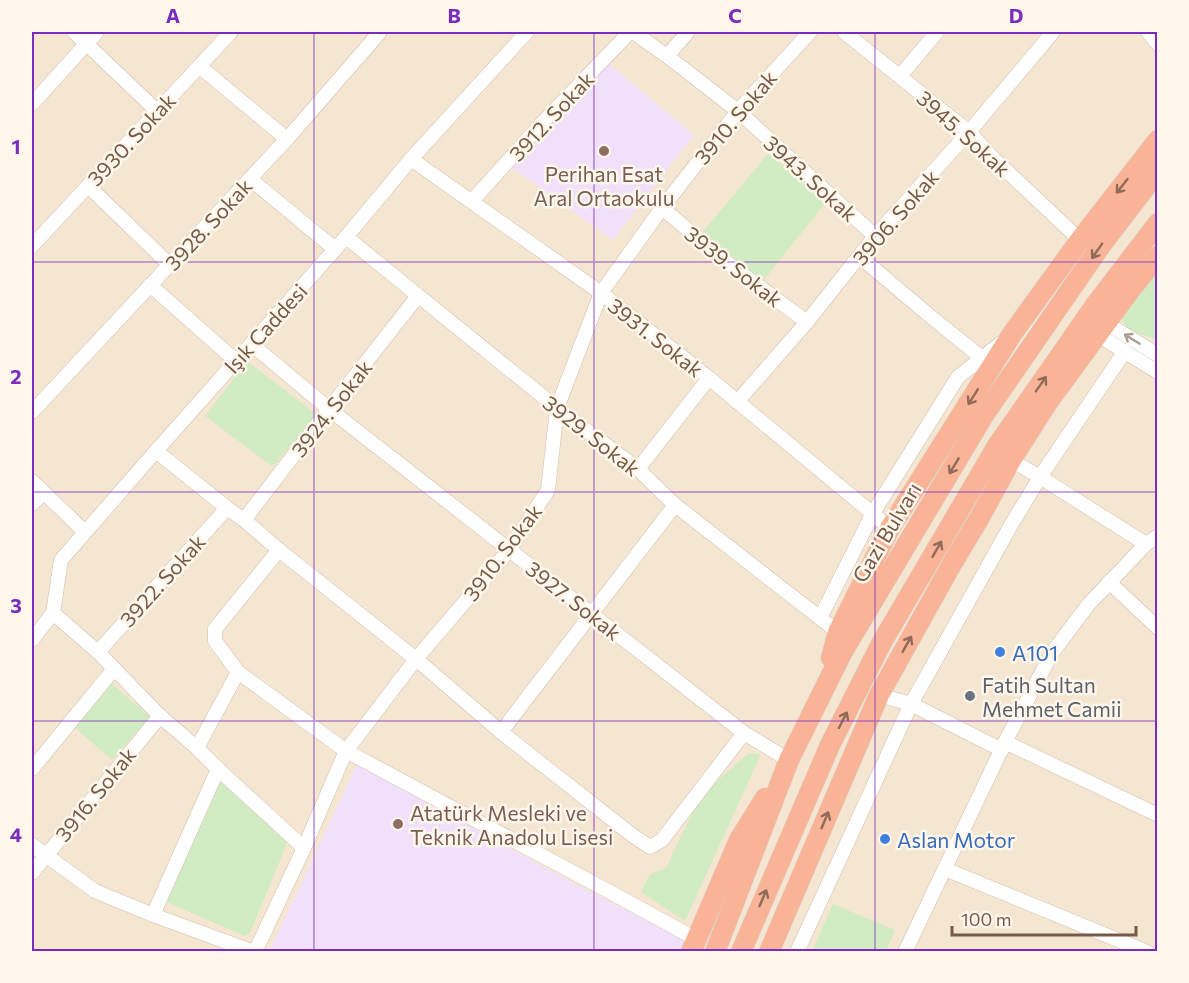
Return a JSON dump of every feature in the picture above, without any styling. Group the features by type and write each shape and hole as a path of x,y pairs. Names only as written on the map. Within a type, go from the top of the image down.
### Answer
{"highway":[{"path":"817,703 838,632 890,528 1012,334 1080,240 1158,140"},
{"name":"Gazi Bulvarı","path":"715,951 789,760 842,653 984,415 1102,244 1158,171"},
{"path":"741,951 830,745 882,642 997,446 1096,304 1158,223"},
{"path":"771,947 879,695 1011,460 1048,402 1158,256"},
{"path":"771,947 830,745"},
{"path":"693,945 739,840 789,760"}],"street":[{"path":"74,32 157,111"},
{"path":"32,104 97,32"},
{"name":"3930. Sokak","path":"32,246 231,32"},
{"name":"3928. Sokak","path":"32,412 287,139 380,32"},
{"name":"Işık Caddesi","path":"32,640 53,613 61,560 346,237 411,159 527,32"},
{"name":"3943. Sokak","path":"631,32 667,56 738,111 875,236"},
{"name":"3912. Sokak","path":"472,201 543,122 631,32"},
{"path":"667,56 688,32"},
{"name":"3910. Sokak","path":"254,951 304,848 346,751 416,659 510,549 548,490 557,408 601,293 662,208 738,111 810,32"},
{"name":"3945. Sokak","path":"844,32 969,132 992,158 1080,240"},
{"path":"900,76 938,32"},
{"name":"3906. Sokak","path":"737,402 807,321 875,236 969,132 1053,32"},
{"path":"1148,32 1158,44"},
{"path":"199,66 287,139"},
{"name":"3931. Sokak","path":"411,159 601,293 709,378 890,528"},
{"path":"250,179 335,249"},
{"path":"88,186 170,265"},
{"name":"3939. Sokak","path":"662,208 730,265 807,321"},
{"name":"3929. Sokak","path":"346,237 557,408 638,469 675,505 838,632"},
{"path":"860,257 982,358"},
{"path":"150,285 236,361"},
{"name":"3924. Sokak","path":"244,520 418,296"},
{"path":"1102,329 1125,351 1158,372"},
{"path":"1102,329 1157,354"},
{"path":"820,618 873,513 958,378 1012,334"},
{"name":"3927. Sokak","path":"251,344 329,409 744,733 789,760"},
{"path":"771,947 795,951 911,704 1040,477 1125,351"},
{"path":"638,469 709,378"},
{"path":"156,451 416,659 501,732 650,847 662,840 744,733"},
{"path":"1011,460 1146,544"},
{"path":"32,481 86,532"},
{"path":"32,504 43,493"},
{"path":"501,732 675,505"},
{"name":"3922. Sokak","path":"98,652 227,508"},
{"path":"905,951 1003,746 1052,653 1088,605 1146,544 1158,536"},
{"path":"279,550 215,629 215,641 238,672 346,751 610,892 693,945"},
{"path":"1109,582 1158,628"},
{"path":"53,613 98,652 160,716 304,848"},
{"path":"32,769 114,669"},
{"path":"197,748 238,672"},
{"path":"879,695 911,704 1158,814"},
{"name":"3916. Sokak","path":"32,873 160,716"},
{"path":"153,915 218,769"},
{"path":"32,845 95,891 153,915 254,951"},
{"path":"945,869 1147,951"}],"shaded area":[{"path":"32,32 1157,32 1157,951 32,951"},
{"name":"Perihan Esat Aral Ortaokulu","path":"608,63 694,135 613,240 511,167"},
{"name":"Atatürk Mesleki ve Teknik Anadolu Lisesi","path":"357,764 577,885 687,941 682,952 269,952"}],"green space":[{"path":"768,154 827,201 763,281 701,234"},
{"path":"1157,265 1158,335 1155,339 1125,327 1120,311"},
{"path":"247,361 316,414 273,467 205,416"},
{"path":"111,683 150,717 112,760 73,726"},
{"path":"749,753 761,754 685,921 641,892 650,874 666,868 701,795"},
{"path":"222,780 288,841 250,933 244,936 165,901"},
{"path":"833,904 895,930 886,951 812,951"}],"place":[{"name":"Perihan Esat Aral Ortaokulu","path":"604,151"},
{"name":"A101","path":"1000,652"},
{"name":"Fatih Sultan Mehmet Camii","path":"970,696"},
{"name":"Atatürk Mesleki ve Teknik Anadolu Lisesi","path":"398,824"},
{"name":"Aslan Motor","path":"885,839"}]}
